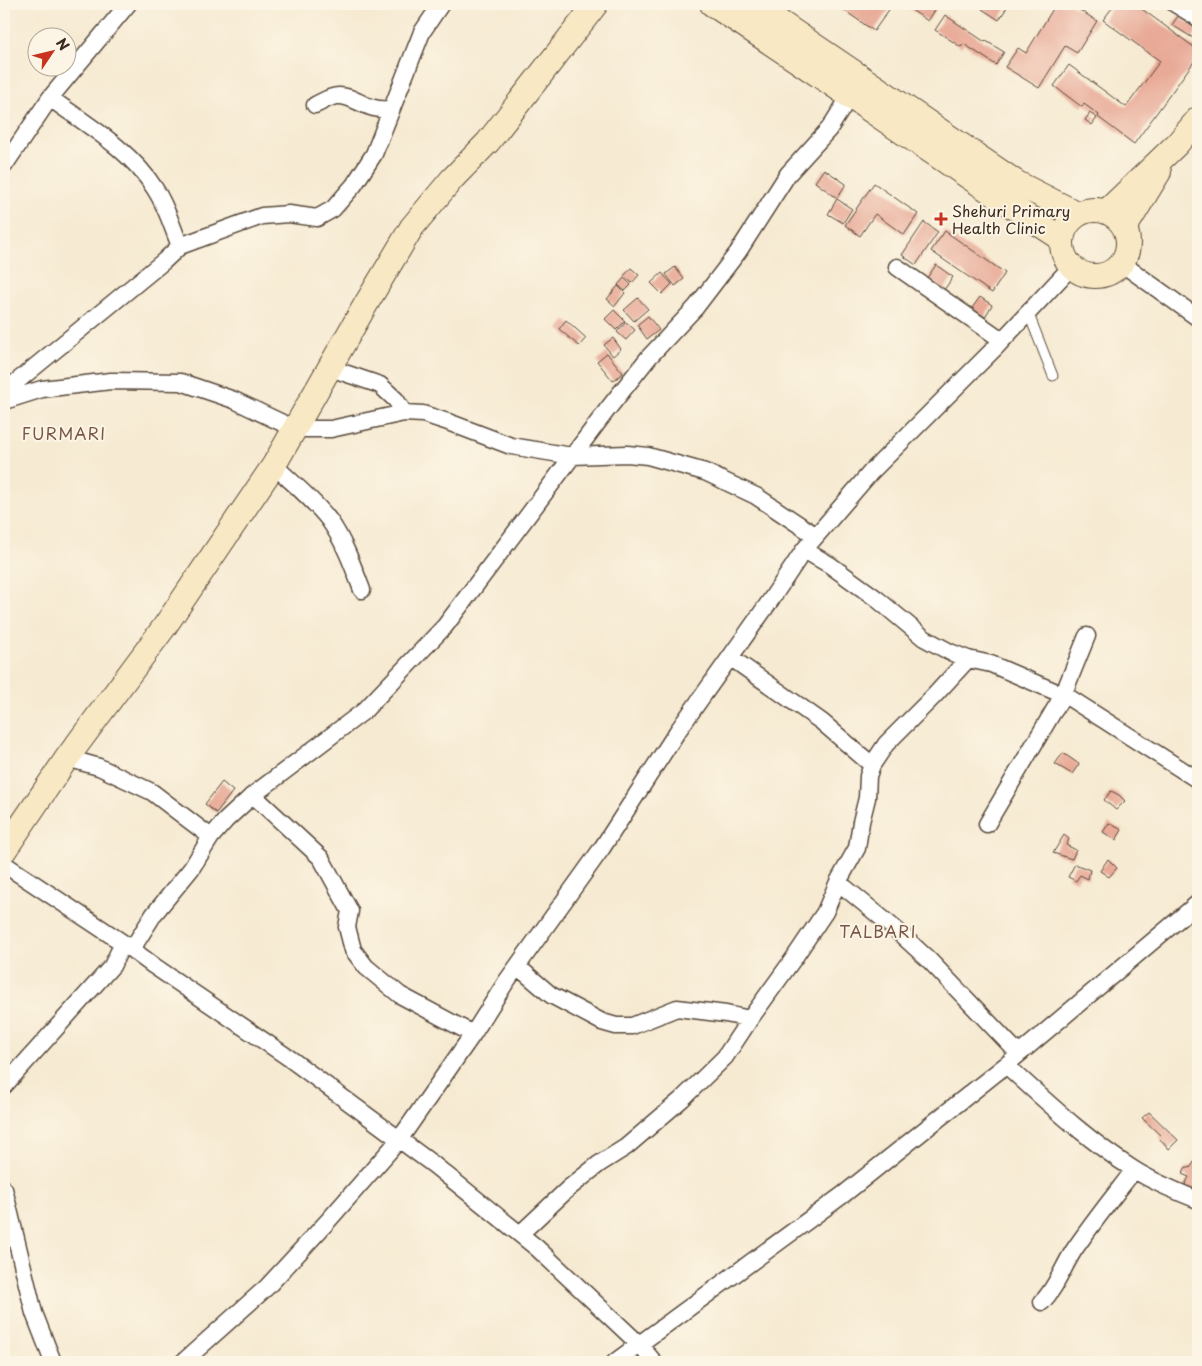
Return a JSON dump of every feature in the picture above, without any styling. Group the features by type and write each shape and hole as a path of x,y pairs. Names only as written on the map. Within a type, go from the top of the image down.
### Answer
{"main road":[{"path":"4,851 67,758 165,626 274,465 412,227 452,179 488,142 596,4"},
{"path":"712,4 1062,239"},
{"path":"753,4 1017,183 1078,214"},
{"path":"1106,211 1177,144 1198,119"},
{"path":"1125,228 1177,144"},
{"path":"1097,209 1106,211 1120,221 1125,228 1128,246 1126,255 1115,270 1106,274 1097,276 1079,272 1066,258 1062,249 1064,229 1070,220 1087,210 1097,209"}],"street":[{"path":"4,166 50,98 128,4"},
{"path":"4,392 180,246 262,216 289,214 317,218 333,209 354,185 374,154 422,32 441,4"},
{"path":"1174,4 1198,18"},
{"path":"315,105 340,96 383,110 392,108"},
{"path":"4,1086 112,966 191,869 211,837 226,820 253,795 364,711 445,626 637,372 696,307 738,252 788,174 829,128 850,96"},
{"path":"50,98 127,155 155,188 165,206 180,246"},
{"path":"1121,263 1198,318"},
{"path":"183,1362 267,1287 399,1140 602,848 677,732 804,550 871,472 1002,340 1072,266"},
{"path":"897,267 1002,340"},
{"path":"330,368 380,385 396,400 404,413"},
{"path":"4,401 42,389 111,381 181,382 234,400 295,429 331,429 404,413 423,414 510,446 572,456 627,454 648,456 704,472 756,496 816,536"},
{"path":"274,465 330,522 350,557 362,590"},
{"path":"804,550 830,564 877,599 924,638 950,652 968,659 992,664 1063,695 1198,780"},
{"path":"987,824 1063,695 1087,636"},
{"path":"730,657 822,722 872,765"},
{"path":"520,1234 569,1188 599,1164 626,1147 682,1099 725,1057 825,912 838,882 857,848 867,798 868,776 872,765 886,744 968,659"},
{"path":"67,758 99,767 152,792 211,837"},
{"path":"253,795 321,858 350,910 347,927 353,950 366,967 400,995 473,1034"},
{"path":"4,864 128,946 154,966 289,1058 434,1165 520,1234 639,1344 654,1362"},
{"path":"838,882 894,928 929,960 1062,1115 1134,1170 1165,1187 1198,1200"},
{"path":"614,1362 844,1194 1013,1059 1198,903"},
{"path":"518,967 551,995 602,1022 616,1026 632,1026 677,1008 750,1019"},
{"path":"1042,1302 1049,1295 1065,1265 1096,1218 1134,1170"},
{"path":"4,1189 34,1313 53,1362"}],"lane":[{"path":"1028,312 1053,376"}],"building":[{"path":"835,4 893,4 874,31"},
{"path":"909,4 939,4 928,21 907,7"},
{"path":"986,4 1009,4 999,20 982,9"},
{"path":"1056,4 1070,4 1097,21 1077,53 1065,46 1039,88 1005,67 1018,48 1026,53"},
{"path":"1115,4 1135,4 1198,50 1198,56 1134,144 1084,104 1082,107 1054,86 1069,65 1126,107 1160,61 1103,20"},
{"path":"945,15 985,42 1004,52 996,65 964,44 961,47 935,30"},
{"path":"1178,16 1198,29 1193,38 1172,25"},
{"path":"1090,113 1097,118 1092,125 1085,120"},
{"path":"824,169 846,184 837,198 815,182"},
{"path":"874,183 918,214 904,235 875,214 860,236 845,225"},
{"path":"837,199 852,209 843,223 828,214"},
{"path":"924,222 938,232 916,265 902,255"},
{"path":"945,231 1005,273 992,293 931,251"},
{"path":"936,265 953,277 944,290 927,278"},
{"path":"675,267 684,279 675,286 666,274"},
{"path":"631,268 639,275 632,283 624,276"},
{"path":"662,273 672,284 662,294 651,283"},
{"path":"624,278 631,285 625,291 618,285"},
{"path":"618,286 625,293 615,306 607,299"},
{"path":"980,297 992,305 985,317 972,308"},
{"path":"638,298 648,309 634,321 624,310"},
{"path":"614,310 625,321 616,330 605,319"},
{"path":"648,316 659,330 647,339 637,325"},
{"path":"566,320 586,338 579,346 559,329"},
{"path":"626,322 635,330 626,340 617,332"},
{"path":"613,338 621,349 613,356 604,345"},
{"path":"607,353 623,373 613,381 597,361"},
{"path":"1063,753 1079,764 1072,774 1055,764"},
{"path":"222,782 233,791 216,813 205,804"},
{"path":"1111,791 1125,801 1116,810 1104,800"},
{"path":"1109,823 1122,830 1116,840 1103,832"},
{"path":"1064,835 1069,839 1066,845 1076,850 1072,859 1053,853"},
{"path":"1108,859 1117,868 1109,877 1100,871"},
{"path":"1075,864 1090,870 1088,879 1080,875 1076,881 1068,877"},
{"path":"1149,1112 1178,1140 1169,1149 1159,1138 1161,1136 1142,1118"},
{"path":"1195,1161 1198,1164 1198,1177 1194,1184 1198,1187 1198,1196 1183,1188 1189,1177 1182,1174 1186,1167 1190,1168"}],"place":[{"name":"Shehuri Primary Health Clinic","path":"941,219"}],"district":[{"name":"FURMARI","path":"64,433"},
{"name":"TALBARI","path":"878,931"}]}
